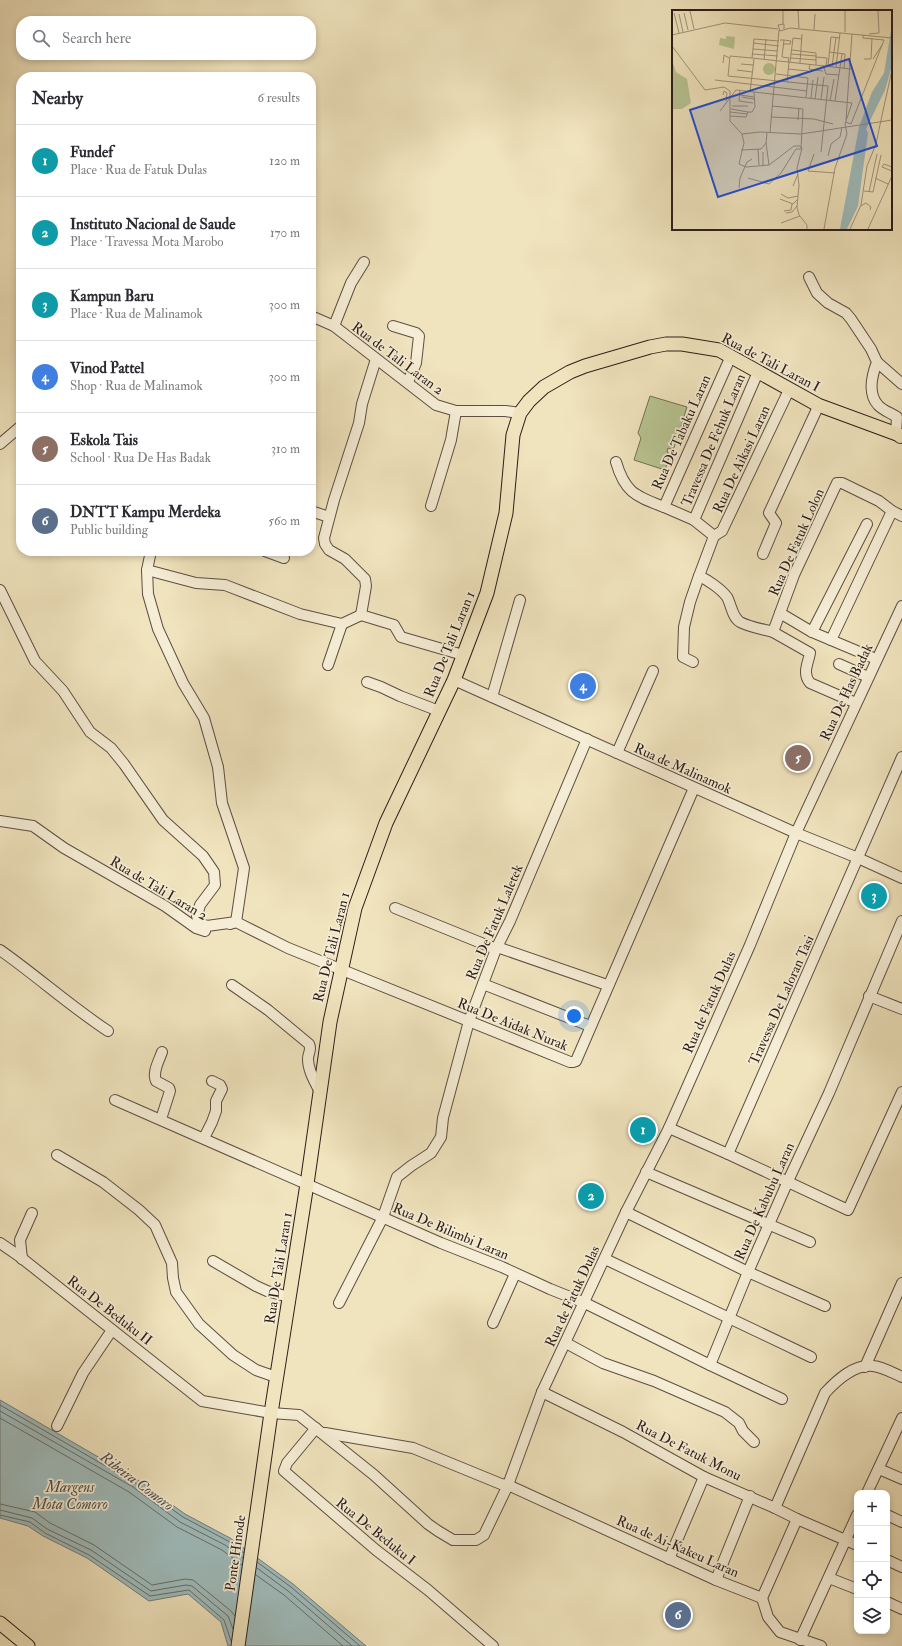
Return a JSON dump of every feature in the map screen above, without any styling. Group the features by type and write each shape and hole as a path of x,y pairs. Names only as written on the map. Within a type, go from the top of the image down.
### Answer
{"main road":[{"name":"Rua de Tali Laran I","path":"520,413 529,401 544,387 570,372 585,366 650,348 666,344 682,344 712,349 731,356 818,405 900,437"},
{"name":"Rua De Tali Laran 1","path":"264,1465 330,1022 355,908 386,823 454,680 487,593 503,527 513,435 520,413"},
{"name":"Ponte Hinode","path":"238,1646 264,1465"},
{"path":"0,1623 28,1646"}],"street":[{"path":"334,326 351,283 364,262"},
{"path":"809,276 817,293 828,303 846,313 871,349 877,362 902,384"},
{"name":"Rua de Tali Laran 2","path":"316,318 334,326 436,405 456,411 505,411 520,413"},
{"path":"393,326 416,333 419,336 416,363 408,382"},
{"name":"Rua De Tabaku Laran","path":"714,536 694,520 664,507 731,356"},
{"path":"362,615 366,586 365,579 352,565 329,550 325,544 324,538 329,517 359,423 362,404 376,359"},
{"path":"877,362 872,377 872,394 878,405 897,417 900,437"},
{"name":"Travessa De Fehuk Laran","path":"694,520 758,372"},
{"name":"Rua De Aikasi Laran","path":"714,536 722,531 789,390"},
{"path":"763,554 776,523 769,513 818,405"},
{"path":"431,506 451,440 456,411"},
{"path":"0,444 16,430"},
{"path":"616,462 620,477 634,494 664,507"},
{"name":"Rua De Fatuk Lolon","path":"780,613 794,575 837,484 842,483 879,501 892,511 902,516"},
{"path":"831,640 892,511"},
{"path":"316,513 329,517"},
{"path":"812,632 867,524"},
{"path":"693,662 684,657 684,627 690,602 714,536"},
{"path":"0,590 35,661 60,687 90,732 110,748 120,759 163,820 203,856 214,872 215,885 200,905 197,916 200,923 207,926 236,922 242,890 244,868 222,803 218,768 204,718 183,683 158,628 148,594 147,570 150,556"},
{"path":"279,556 284,558"},
{"path":"147,570 196,583 225,585 300,614 342,624 362,615 394,625 401,637 463,655"},
{"path":"699,576 726,595 734,616 739,622 773,632 810,653 805,672 806,678 810,683 856,703"},
{"path":"492,697 520,600"},
{"name":"Rua De Has Badak","path":"796,833 876,659 898,626 902,606"},
{"path":"773,632 780,613 812,632 876,659"},
{"path":"328,665 342,624"},
{"path":"839,664 868,677"},
{"path":"617,753 654,671"},
{"name":"Rua de Malinamok","path":"454,680 694,788 902,878"},
{"path":"367,682 381,686 400,696 440,711"},
{"name":"Rua De Fatuk Laletek","path":"339,1303 383,1217 397,1177 432,1153 441,1137 443,1118 469,1021 497,948 510,921 587,739"},
{"name":"Travessa De Laloran Tasi","path":"728,1154 902,757"},
{"name":"Rua De Aidak Nurak","path":"236,922 288,948 573,1062 576,1061 607,985 694,788"},
{"name":"Rua de Tali Laran 2","path":"0,821 33,826 64,848 165,906 196,928 208,932 236,922"},
{"name":"Rua de Fatuk Dulas","path":"202,1400 271,1413 299,1415 374,1475 428,1524 453,1540 476,1540 484,1535 508,1485 542,1392 585,1303 626,1212 669,1128 750,945 796,833"},
{"path":"395,908 497,948 607,985"},
{"name":"Rua De Kabubu Laran","path":"710,1365 728,1318 788,1181 829,1093 902,921"},
{"path":"0,950 84,1015 108,1031"},
{"path":"483,984 590,1026"},
{"path":"232,985 268,1010 309,1044 311,1047 308,1059 311,1073 320,1092"},
{"path":"869,996 902,1009"},
{"path":"161,1119 170,1091 169,1088 156,1081 154,1078 156,1065 162,1052"},
{"path":"204,1138 212,1122 216,1111 216,1101 222,1089 220,1085 212,1081"},
{"path":"669,1128 788,1181 848,1210 902,1092"},
{"name":"Rua De Bilimbi Laran","path":"115,1100 475,1257 585,1303"},
{"path":"57,1155 103,1182 139,1210 155,1225 172,1263 176,1292 199,1324 233,1355 256,1370 276,1377"},
{"path":"646,1172 810,1242"},
{"path":"626,1212 748,1272 825,1306"},
{"path":"22,1259 20,1240 32,1213"},
{"name":"Rua De Beduku II","path":"0,1243 202,1400"},
{"path":"605,1259 811,1357"},
{"path":"212,1261 256,1286 267,1291 289,1297"},
{"path":"493,1323 515,1274"},
{"path":"865,1367 902,1283"},
{"path":"585,1303 782,1399"},
{"path":"57,1426 83,1373 112,1330"},
{"path":"566,1343 603,1363 654,1381 725,1412 739,1423 743,1431 754,1442"},
{"path":"775,1508 825,1393 832,1384 857,1368 873,1366 902,1377"},
{"name":"Rua De Fatuk Monu","path":"542,1392 623,1432 704,1477 750,1496 797,1519 854,1544"},
{"path":"868,1490 899,1432 902,1418"},
{"name":"Rua de Ai-Kakeu Laran","path":"319,1430 413,1448 501,1484 508,1485 716,1580 762,1598"},
{"name":"Rua De Beduku I","path":"319,1430 287,1463 284,1471 376,1550 428,1590 493,1646"},
{"path":"879,1469 902,1479"},
{"path":"669,1559 704,1477"},
{"path":"716,1580 750,1496"},
{"path":"890,1517 902,1522"},
{"path":"797,1519 762,1598 768,1617 780,1632 821,1646"},
{"path":"800,1640 854,1522"},
{"path":"890,1561 902,1567"},
{"path":"829,1578 854,1589"},
{"path":"890,1603 902,1609"}],"green space":[{"path":"650,396 687,407 681,426 687,428 682,444 676,442 673,450 668,448 667,452 670,454 665,470 634,460 641,438 638,433"}],"water":[{"name":"Margens Mota Comoro","path":"0,1400 138,1480 185,1514 230,1538 293,1584 366,1646 228,1646 221,1622 188,1594 149,1601 87,1558 43,1536 28,1526 0,1518"}],"place":[{"name":"Vinod Pattel","path":"583,686"},
{"name":"Eskola Tais","path":"798,758"},
{"name":"Kampun Baru","path":"874,896"},
{"name":"Fundef","path":"643,1130"},
{"name":"Instituto Nacional de Saude","path":"591,1196"},
{"name":"DNTT Kampu Merdeka","path":"678,1615"}],"water label":[{"name":"Ribeira Comoro","path":"137,1481"}]}
